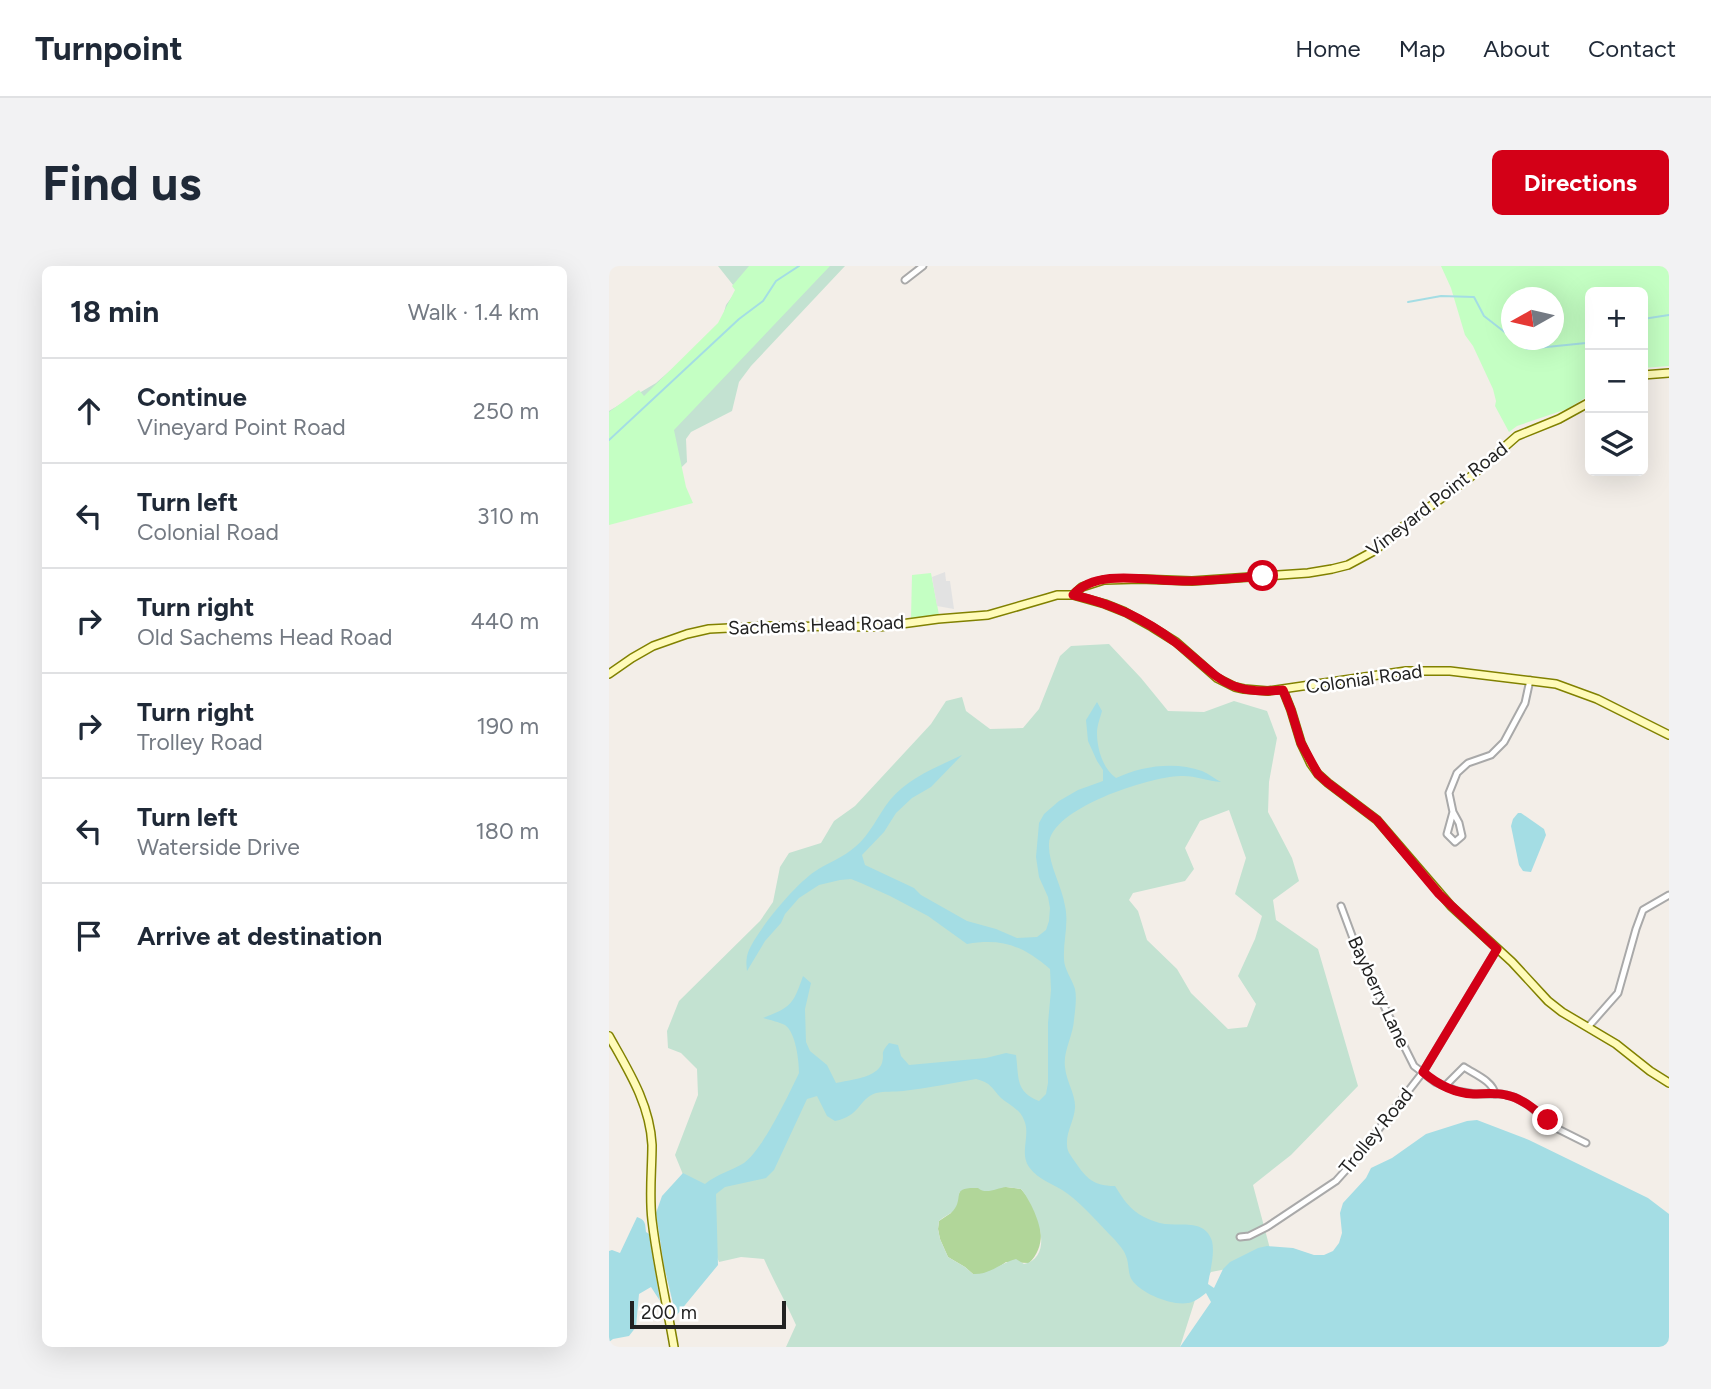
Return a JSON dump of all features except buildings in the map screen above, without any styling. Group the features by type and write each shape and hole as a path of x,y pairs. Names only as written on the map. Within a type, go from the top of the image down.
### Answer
{"street":[{"path":"905,280 923,266"},
{"path":"1648,375 1669,373"},
{"name":"Vineyard Point Road","path":"1073,595 1082,587 1104,580 1192,581 1308,573 1347,565 1374,551 1406,524 1468,480 1517,436 1585,405"},
{"name":"Sachems Head Road","path":"609,674 653,646 709,629 770,626 879,627 988,615 1047,597 1073,595"},
{"name":"Colonial Road","path":"1073,595 1112,607 1152,627 1176,642 1206,670 1227,683 1250,690 1283,690 1421,670 1450,671 1556,684 1609,705 1669,735"},
{"path":"1453,812 1447,834 1455,842 1462,836 1449,793 1457,773 1468,763 1491,755 1504,742 1525,703 1530,680"},
{"path":"1283,690 1301,743 1318,774 1377,820 1439,894 1548,1001 1616,1044 1669,1083"},
{"path":"1588,1027 1618,993 1643,910 1669,895"},
{"name":"Bayberry Lane","path":"1341,906 1360,960 1414,1066 1423,1072"},
{"name":"Trolley Road","path":"1240,1237 1249,1236 1267,1227 1336,1181 1354,1161 1423,1072 1497,949"},
{"path":"609,1036 636,1086 647,1117 652,1144 652,1223 674,1347"},
{"path":"1445,1086 1464,1067 1491,1085 1495,1094"},
{"path":"1423,1072 1433,1080 1463,1093 1508,1095 1521,1100 1556,1128 1586,1143"}],"green space":[{"path":"718,266 845,266 751,366 739,382 732,411 691,432 686,439 687,462 662,486 609,516 609,411 656,383 720,327 726,305 737,290"},
{"path":"749,266 830,266 674,430 686,487 693,503 609,525 609,412 639,390 644,396 718,323 735,290 732,286"},
{"path":"1441,266 1669,266 1669,366 1648,368 1648,287 1585,287 1585,398 1567,409 1517,426 1509,432 1495,406 1493,389 1465,335 1451,288"},
{"path":"931,573 939,615 911,618 912,575"},
{"path":"1109,644 1168,711 1204,712 1234,701 1267,711 1277,738 1269,782 1268,812 1292,858 1299,881 1273,900 1276,920 1318,949 1358,1086 1291,1155 1253,1185 1273,1260 1211,1272 1195,1300 1180,1347 786,1347 796,1325 764,1259 741,1257 719,1262 675,1155 698,1095 697,1069 681,1053 668,1048 667,1031 679,1001 760,921 773,902 780,867 789,853 821,843 834,821 855,806 931,724 946,701 962,697 966,711 990,729 1023,728 1039,709 1060,656 1071,646","holes":["1229,810 1246,858 1235,894 1262,916 1238,976 1256,1004 1247,1027 1228,1029 1191,993 1177,969 1147,940 1138,911 1129,900 1133,893 1185,881 1194,869 1185,848 1200,821","1006,1187 1021,1189 1027,1197 1040,1230 1039,1251 1034,1259 1024,1264 1016,1259 985,1273 973,1274 948,1257 940,1239 939,1221 953,1211 959,1194 964,1189 978,1188 988,1191"]},
{"path":"963,1188 1021,1189 1033,1206 1040,1226 1040,1245 1029,1263 1006,1262 993,1271 973,1274 948,1257 940,1239 939,1221 951,1213"}],"shaded area":[{"path":"945,572 946,581 950,581 954,609 937,606 932,577"}],"water":[{"path":"1097,702 1102,711 1097,730 1100,752 1104,764 1116,778 1136,770 1181,766 1202,771 1221,782 1180,776 1125,788 1083,807 1066,818 1054,831 1049,844 1066,913 1064,963 1076,996 1065,1061 1075,1103 1067,1147 1085,1175 1094,1182 1115,1186 1131,1208 1146,1218 1162,1224 1192,1225 1204,1229 1213,1246 1208,1284 1214,1288 1223,1269 1230,1262 1258,1248 1293,1248 1314,1255 1333,1251 1342,1233 1340,1213 1343,1203 1366,1178 1371,1168 1392,1158 1426,1134 1477,1120 1529,1140 1648,1198 1669,1214 1669,1347 1180,1347 1211,1302 1206,1293 1192,1302 1177,1303 1159,1298 1137,1285 1130,1275 1125,1254 1115,1240 1074,1199 1037,1176 1029,1167 1025,1156 1026,1126 1020,1113 988,1084 976,1079 876,1093 866,1099 855,1112 835,1121 827,1116 817,1096 807,1099 774,1170 766,1178 725,1187 716,1194 718,1265 676,1316 664,1266 656,1213 662,1196 683,1173 705,1184 744,1163 767,1134 799,1073 799,1068 789,1029 783,1024 763,1018 790,1004 803,976 811,983 805,1009 806,1042 810,1051 827,1065 836,1083 862,1078 875,1072 882,1063 883,1052 889,1043 898,1045 901,1056 909,1065 986,1058 1006,1053 1016,1055 1022,1088 1039,1101 1046,1094 1050,969 1021,949 1002,943 967,944 928,916 851,879 819,885 799,898 765,941 747,971 747,958 761,930 787,897 806,878 860,842 897,792 923,774 962,755 931,787 912,798 896,813 884,832 862,855 865,865 914,888 921,895 967,921 1017,938 1037,937 1046,930 1050,908 1039,877 1036,857 1039,823 1044,814 1059,801 1078,790 1103,781 1103,770 1088,741 1086,720"},
{"path":"1518,813 1544,829 1546,835 1531,872 1523,871 1519,865 1511,826"},
{"path":"637,1217 644,1221 649,1234 660,1301 651,1287 639,1294 636,1327 629,1336 609,1342 609,1251 620,1253"}],"waterway":[{"path":"609,440 739,319 763,301 776,281 799,266"},
{"path":"1408,302 1441,296 1474,297 1484,316 1501,329"},
{"path":"1648,318 1669,315"},
{"path":"1564,345 1585,343"}],"route":[{"path":"1263,576 1181,582 1104,580 1082,587 1073,595 1105,604 1152,627 1176,642 1217,678 1235,687 1283,690 1301,743 1318,774 1377,820 1439,894 1497,949 1423,1072 1435,1082 1463,1093 1514,1097 1548,1120"}]}
